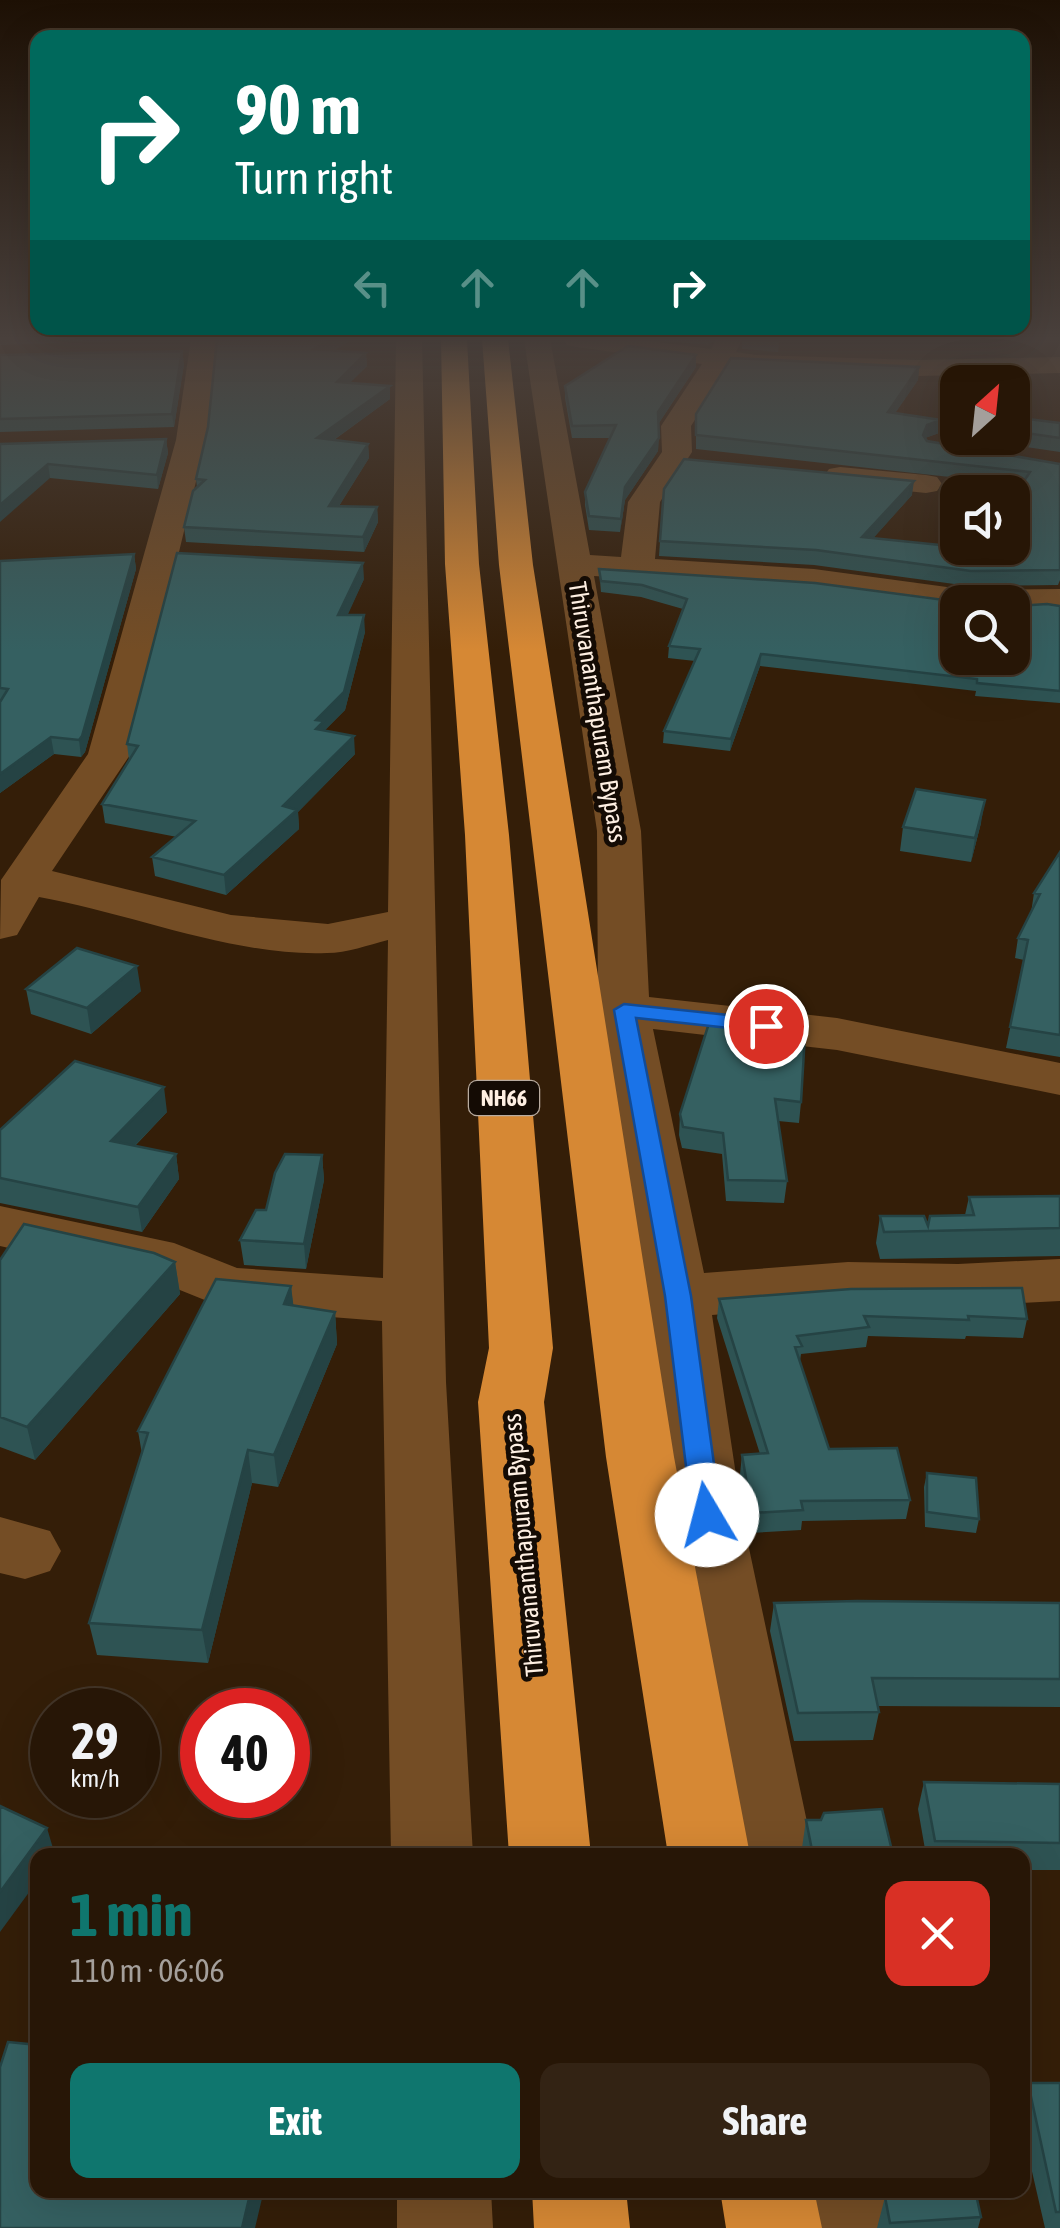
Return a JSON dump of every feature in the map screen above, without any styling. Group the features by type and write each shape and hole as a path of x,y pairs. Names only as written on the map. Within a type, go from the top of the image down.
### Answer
{"highway":[{"name":"Thiruvananthapuram Bypass","path":"458,443 462,564 488,851 521,1348 510,1402 549,1848"},
{"path":"504,443 516,565 640,1457 708,1848"},
{"path":"580,2198 582,2228"},
{"path":"768,2198 774,2228"}],"street":[{"path":"0,925 21,862 109,755 190,443"},
{"path":"402,443 393,567 411,921 414,1301 432,1848"},
{"name":"Thiruvananthapuram Bypass","path":"552,443 576,564 619,831 624,1010 678,1296 707,1515 772,1848"},
{"path":"637,568 644,502 676,452 676,443"},
{"path":"672,459 712,463"},
{"path":"809,472 926,484"},
{"path":"125,557 201,556"},
{"path":"576,564 809,580 1036,604 1060,600"},
{"path":"21,862 92,892 228,929 328,939 411,921"},
{"path":"624,1010 837,1034 1060,1079"},
{"path":"0,1226 174,1264 227,1288 312,1297 414,1301"},
{"path":"678,1296 848,1283 958,1286 1060,1280"},
{"path":"444,2198 445,2228"},
{"path":"840,2198 846,2228"}],"building":[{"path":"165,443 157,475 48,464 0,505 0,444"},
{"path":"204,443 368,444 329,506 377,507 363,537 184,527 193,491 205,480 196,479"},
{"path":"608,443 656,443 625,487 621,519 589,516 585,492"},
{"path":"768,443 938,443 940,455 1008,455 1060,464 1060,570 971,571 816,550 660,541 664,489 684,459 914,481 862,537 940,545 940,565 1030,565 1030,472"},
{"path":"177,553 363,563 338,615 364,615 344,692 316,720 324,721 316,729 354,736 283,806 297,810 224,875 152,857 195,821 102,804 138,746 127,744"},
{"path":"134,554 82,736 79,740 51,737 0,774 0,702 8,689 0,688 0,561"},
{"path":"599,569 815,583 940,599 940,675 761,654 731,739 664,731 700,649 669,646 687,599 642,585 601,581"},
{"path":"1030,605 1060,606 1060,691 977,683 977,679 942,675 1030,675"},
{"path":"916,789 985,800 975,838 903,827"},
{"path":"1060,852 1060,1035 1010,1027 1028,940 1018,938 1040,894 1034,893"},
{"path":"77,948 137,966 87,1008 26,989"},
{"path":"710,1020 749,1029 805,1034 801,1102 775,1099 787,1181 728,1180 723,1133 683,1127 680,1114"},
{"path":"75,1061 164,1087 111,1141 176,1154 138,1207 0,1178 0,1130"},
{"path":"285,1154 322,1155 304,1244 240,1240 256,1210 266,1210 275,1173"},
{"path":"1060,1196 1060,1228 884,1232 880,1216 924,1216 928,1226 930,1216 974,1215 969,1197"},
{"path":"24,1224 154,1253 175,1262 27,1427 0,1417 0,1260"},
{"path":"216,1279 291,1286 284,1304 335,1312 274,1455 248,1450 202,1630 89,1623 148,1433 138,1431"},
{"path":"1022,1288 1027,1319 864,1316 869,1327 797,1336 802,1346 795,1347 829,1449 897,1448 910,1500 801,1501 803,1510 752,1513 742,1455 768,1453 719,1299 851,1289"},
{"path":"927,1473 976,1478 979,1519 927,1512"},
{"path":"774,1603 1060,1603 1060,1679 872,1678 879,1712 798,1713"},
{"path":"924,1782 1060,1784 1060,1843 935,1841"},
{"path":"0,1806 47,1828 0,1892"},
{"path":"882,1809 891,1848 812,1848 806,1820 821,1820 824,1813"},
{"path":"8,2042 30,2044 30,2198 249,2198 242,2228 0,2228 0,2067"},
{"path":"1030,2083 1060,2083 1060,2212 1056,2212"},
{"path":"885,2198 977,2198 981,2217 890,2223"}],"route":[{"path":"707,1515 678,1296 624,1010 766,1026"}]}
